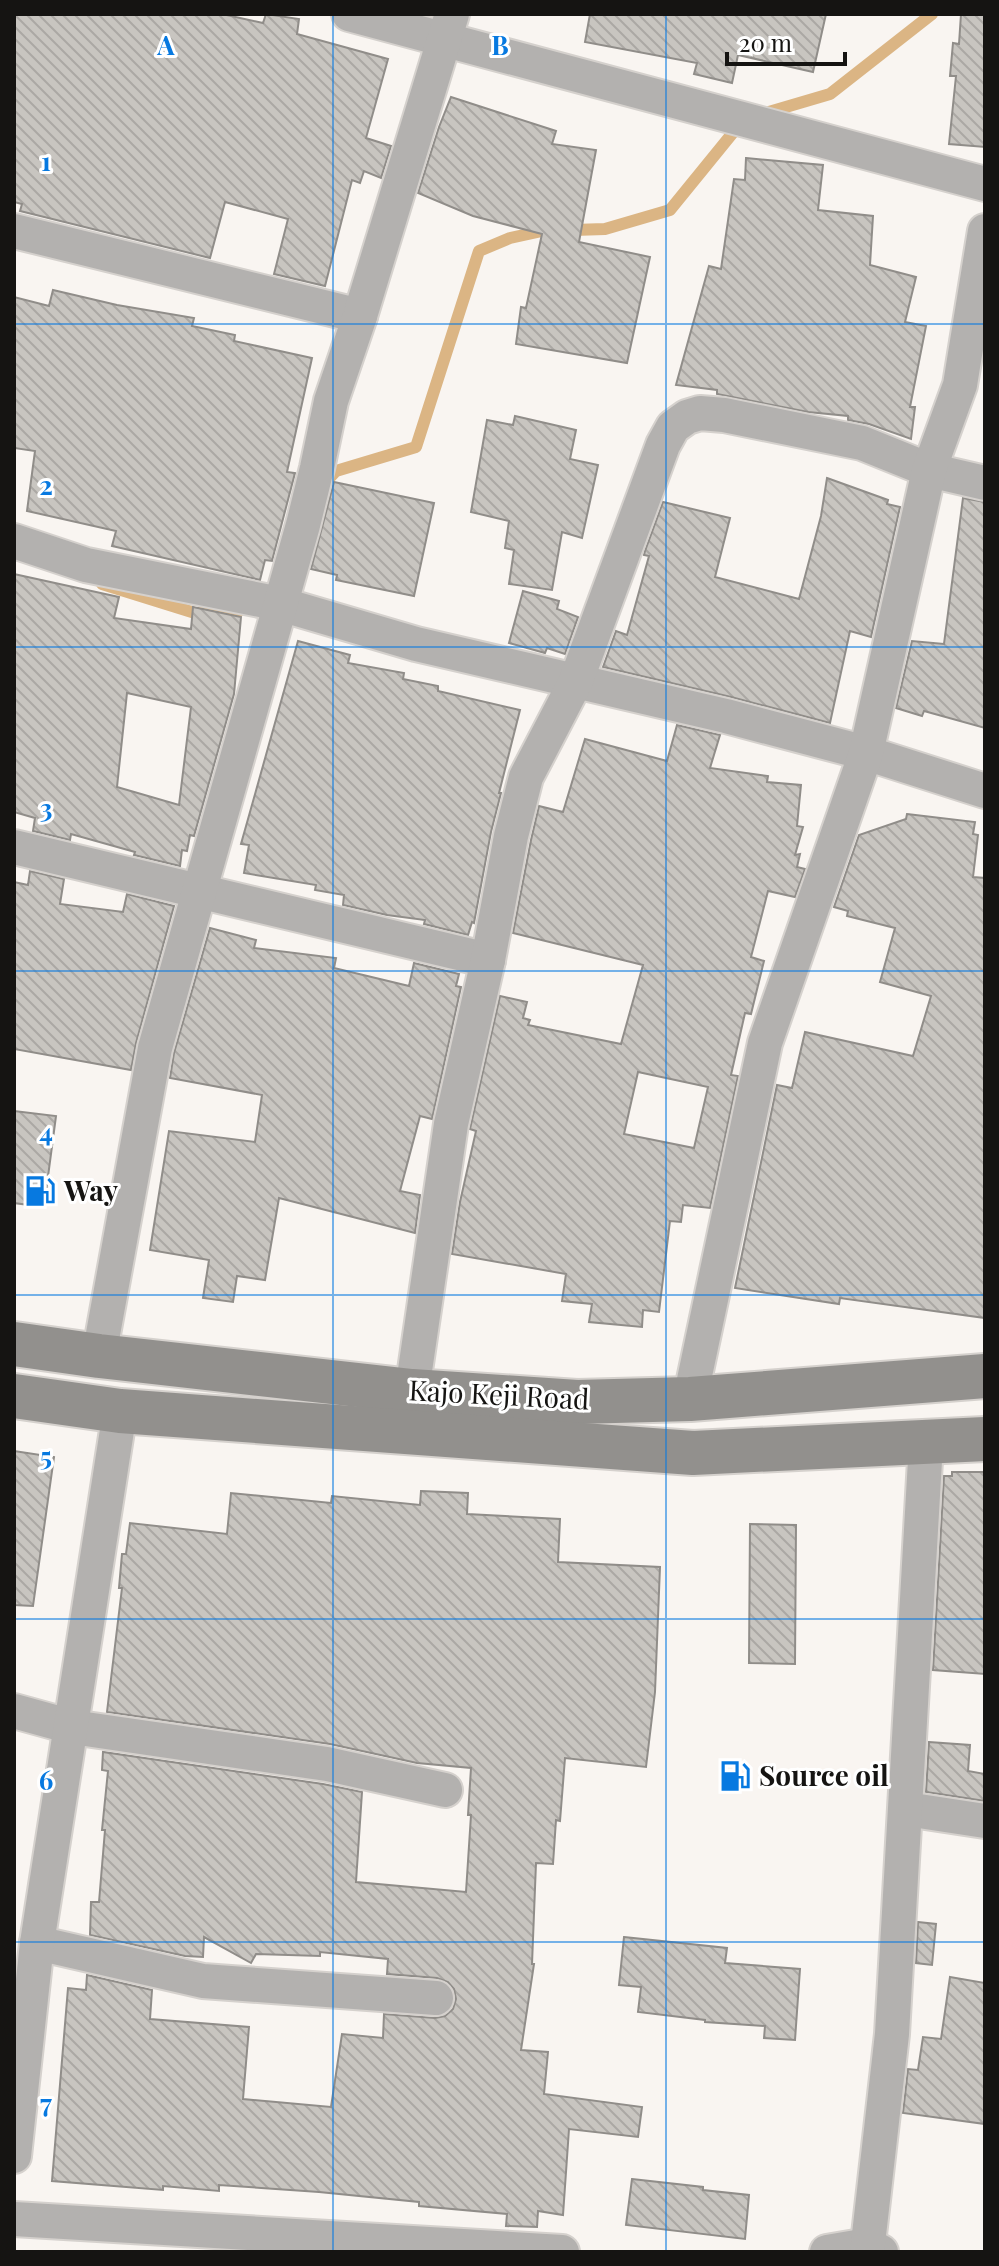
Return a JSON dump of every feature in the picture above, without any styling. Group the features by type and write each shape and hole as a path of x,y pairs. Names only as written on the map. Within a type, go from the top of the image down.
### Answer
{"main road":[{"name":"Kajo Keji Road","path":"14,1344 412,1391 577,1402 690,1399 985,1376"},
{"name":"Kajo Keji Road","path":"14,1396 120,1411 693,1453 985,1439"}],"street":[{"path":"349,14 448,27 985,184"},
{"path":"99,1356 155,1048 314,483 331,401 448,27"},
{"path":"14,231 360,316"},
{"path":"690,1399 765,1043 866,753 929,470 960,385 985,231"},
{"path":"412,1391 451,1124 526,777 576,681 663,445 673,427 687,417 700,413 724,415 862,443 929,470 985,483"},
{"path":"14,541 86,565 280,604 416,644 726,716 866,753 985,791"},
{"path":"14,847 488,960"},
{"path":"14,2156 37,1943 120,1411"},
{"path":"827,2252 872,2250 892,2034 926,1443"},
{"path":"14,1711 72,1727 327,1764 445,1790"},
{"path":"906,1809 985,1821"},
{"path":"37,1943 203,1981 436,1998"},
{"path":"14,2219 562,2252"}],"building":[{"path":"14,14 222,14 263,23 266,14 299,19 297,34 388,59 366,138 391,146 381,178 364,171 360,183 352,180 325,286 274,274 288,219 225,202 210,258 20,211 22,204 14,202"},
{"path":"590,14 826,14 813,72 738,55 732,83 694,74 697,63 585,42"},
{"path":"961,14 985,14 985,147 949,144 956,76 950,76 953,43 959,44"},
{"path":"451,97 556,131 552,144 596,150 579,242 650,257 627,363 516,344 521,307 526,308 542,234 473,216 418,193"},
{"path":"746,158 823,165 818,210 873,216 870,265 916,277 905,322 926,326 910,407 915,407 911,439 848,420 848,416 808,412 717,394 717,390 676,385 709,266 721,269 734,179 745,180"},
{"path":"53,290 194,318 192,326 235,335 234,341 312,358 287,472 295,473 272,561 265,560 260,580 112,546 116,531 27,511 35,451 14,448 14,297 49,306"},
{"path":"515,416 576,430 570,459 598,465 582,538 562,532 552,590 509,584 514,550 505,548 509,521 471,512 487,420 513,425"},
{"path":"827,478 900,507 871,637 850,631 830,723 603,667 616,631 627,635 649,556 644,555 645,551 663,502 730,518 715,577 799,599 821,516"},
{"path":"334,482 434,503 414,596 336,580 337,575 311,569"},
{"path":"963,498 985,502 985,728 924,711 922,716 896,708 912,641 944,644"},
{"path":"14,574 119,597 114,618 191,629 193,607 241,617 234,694 194,836 190,835 187,851 182,850 180,866 134,855 135,852 71,834 70,840 33,831 35,818 14,812","holes":["127,693 191,707 179,805 117,787"]},
{"path":"523,591 559,601 557,609 578,617 565,654 547,648 545,653 509,643"},
{"path":"298,641 350,655 348,663 404,673 403,679 438,686 438,691 520,710 499,793 474,923 468,935 424,924 425,920 343,905 344,895 315,890 316,885 244,873 249,845 241,844"},
{"path":"677,725 720,735 710,768 768,776 767,782 801,785 797,826 803,827 795,855 800,854 797,867 805,869 795,897 768,891 751,957 764,961 751,1014 745,1013 731,1075 738,1076 710,1208 683,1205 681,1222 670,1221 659,1312 643,1310 642,1327 589,1322 592,1304 562,1301 566,1274 452,1254 476,1131 470,1129 500,996 527,1002 523,1018 530,1020 528,1025 621,1044 643,965 513,933 539,806 563,812 585,739 667,761","holes":["638,1072 708,1087 694,1148 624,1134"]},
{"path":"907,814 975,822 973,834 978,835 973,877 985,878 985,1318 840,1298 839,1304 735,1288 777,1085 792,1088 805,1032 913,1056 931,996 880,982 895,928 847,916 848,911 834,907 859,835 906,819"},
{"path":"30,871 64,879 60,904 123,912 127,894 174,906 131,1070 14,1049 14,882 28,885"},
{"path":"210,928 256,940 254,948 336,958 334,968 409,986 414,963 459,974 456,986 461,987 432,1119 420,1116 400,1191 420,1195 415,1233 279,1198 265,1280 237,1276 233,1302 203,1298 209,1260 150,1250 169,1131 255,1142 262,1095 170,1078 174,1053"},
{"path":"14,1111 56,1116 44,1207 14,1203"},
{"path":"14,1451 54,1457 33,1606 14,1605"},
{"path":"952,1472 985,1472 985,1674 933,1670 944,1476 952,1476"},
{"path":"421,1491 468,1493 467,1514 560,1519 558,1562 660,1567 655,1692 646,1767 565,1758 553,1864 536,1863 534,1964 521,2050 548,2052 544,2094 642,2107 638,2137 569,2129 563,2215 538,2211 537,2227 506,2226 507,2214 319,2192 219,2185 219,2191 163,2186 163,2190 52,2181 68,1988 86,1990 87,1975 152,1990 150,2019 249,2027 243,2099 331,2107 342,2034 383,2038 384,2014 435,2018 445,2016 453,2009 456,1999 454,1989 448,1982 437,1978 387,1974 388,1959 320,1952 320,1956 256,1954 251,1963 204,1937 203,1957 185,1956 90,1935 91,1902 99,1902 105,1830 102,1830 108,1771 102,1770 103,1752 362,1792 356,1882 466,1892 471,1768 417,1763 330,1744 107,1712 122,1588 119,1588 122,1554 126,1554 130,1523 227,1534 231,1493 331,1503 332,1496 420,1505"},
{"path":"750,1524 796,1525 795,1664 749,1663"},
{"path":"929,1742 970,1745 968,1771 985,1774 985,1801 926,1792"},
{"path":"918,1922 936,1924 932,1965 916,1963"},
{"path":"624,1937 727,1948 725,1963 800,1969 795,2040 764,2038 765,2026 705,2022 638,2012 641,1987 619,1985"},
{"path":"950,1977 985,1983 985,2124 903,2113 908,2069 918,2070 923,2037 941,2039"},
{"path":"632,2179 749,2195 745,2239 626,2225"}],"waterway":[{"path":"759,115 830,94 932,14"},
{"path":"322,486 336,471 416,447 479,251 510,238 542,231 605,229 670,210 740,124"},
{"path":"102,584 195,613 236,613 249,604"}],"place":[{"name":"Way","path":"40,1191"},
{"name":"Source oil","path":"735,1776"}]}
